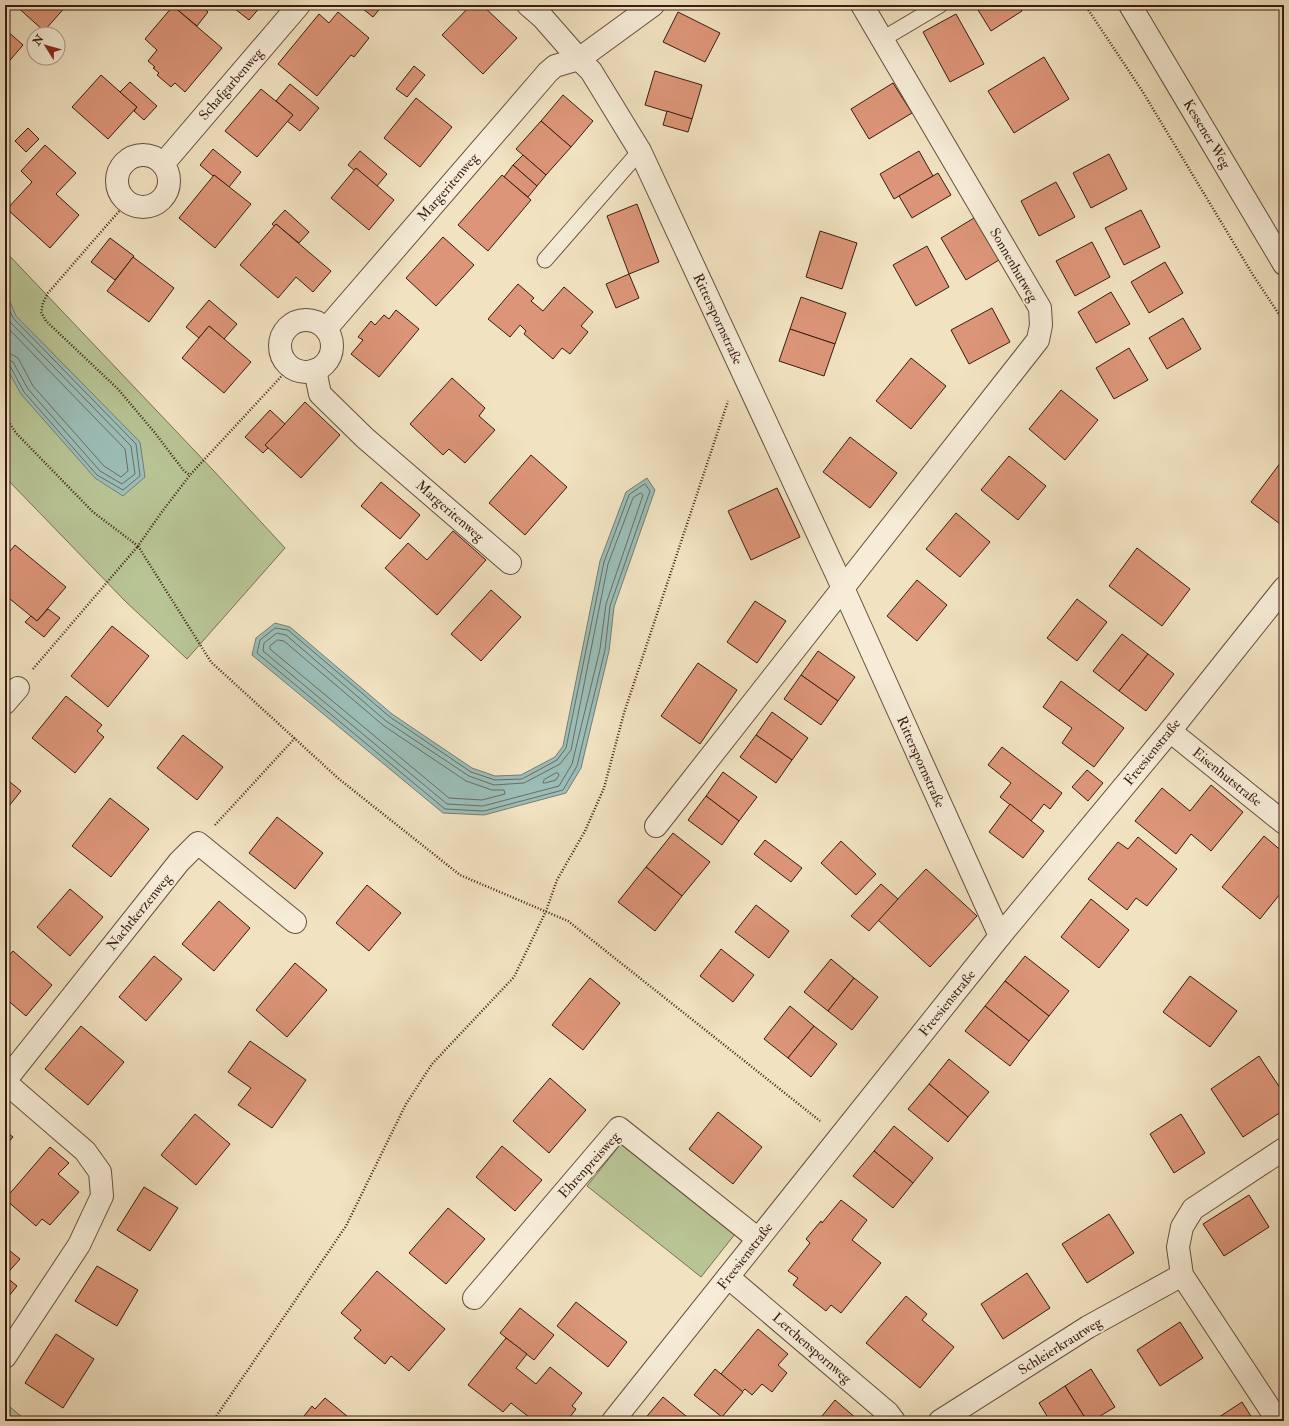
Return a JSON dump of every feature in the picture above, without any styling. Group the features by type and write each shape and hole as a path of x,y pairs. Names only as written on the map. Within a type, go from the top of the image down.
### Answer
{"street":[{"name":"Schafgarbenweg","path":"163,164 299,5"},
{"name":"Ritterspornstraße","path":"528,5 543,18 591,71 640,152 843,588 1000,936"},
{"path":"579,59 652,5"},
{"name":"Sonnenhutweg","path":"843,588 1038,340 1041,325 1040,308 881,40 862,5"},
{"name":"Kessener Weg","path":"1130,5 1284,264"},
{"name":"Margeritenweg","path":"326,329 548,72 555,66 579,59"},
{"path":"146,155 157,159 163,164 170,178 168,191 159,202 146,207 136,207 127,202 119,193 116,180 120,169 127,160 136,156 146,155"},
{"path":"309,320 320,324 326,329 332,343 331,356 322,368 310,373 299,372 290,367 282,358 280,346 283,334 290,325 298,321 309,320"},
{"name":"Margeritenweg","path":"315,370 320,394 365,438 510,563"},
{"path":"656,826 843,588"},
{"name":"Freesienstraße","path":"613,1421 1000,936 1170,731 1284,588"},
{"name":"Eisenhutstraße","path":"1170,731 1284,823"},
{"path":"198,843 295,922"},
{"name":"Nachtkerzenweg","path":"5,1081 180,862 198,843"},
{"path":"5,1081 85,1151 100,1172 102,1196 79,1245 5,1357"},
{"name":"Ehrenpreisweg","path":"474,1298 619,1128 758,1239"},
{"path":"1278,1421 1182,1275 1178,1247 1182,1227 1193,1209 1284,1149"},
{"name":"Schleierkrautweg","path":"940,1421 1088,1327 1182,1275"},
{"name":"Lerchenspornweg","path":"728,1277 888,1413 894,1421"}],"lane":[{"path":"881,40 940,5"},
{"path":"545,260 640,152"}],"path":[{"path":"1085,5 1141,89 1253,275 1284,322"},
{"path":"127,202 48,293 43,303 41,312 46,321 118,389 184,470 190,475"},
{"path":"213,1421 346,1226 406,1104 432,1064 514,977 546,911 557,880 585,831 604,788 624,714 740,366"},
{"path":"12,696 49,650 138,546 190,475 290,367"},
{"path":"5,416 16,433 93,512 138,546 211,662 339,779 460,875 568,921 840,1137"},
{"path":"198,843 295,738"}],"green space":[{"path":"5,251 285,548 187,659 125,601 5,477"},
{"path":"624,1140 739,1229 701,1277 587,1186"},
{"path":"5,1403 27,1421 5,1421"}],"water":[{"path":"5,290 16,316 140,442 145,477 123,496 95,478 21,394 5,365"},
{"path":"647,478 655,490 614,607 609,651 581,768 566,793 484,815 443,813 252,655 256,638 275,623 290,627 392,714 472,768 495,776 521,775 555,757 563,746 600,561 626,492"}],"building":[{"path":"15,5 67,5 48,26 38,26"},
{"path":"168,5 200,5 208,12 197,26 173,6 171,8"},
{"path":"230,5 262,5 249,20"},
{"path":"358,5 383,5 373,17"},
{"path":"471,5 482,5 517,38 483,74 442,35"},
{"path":"975,5 1018,5 1022,11 991,31"},
{"path":"173,6 222,48 185,92 175,83 171,87 157,75 159,73 148,61 157,50 145,39"},
{"path":"338,12 369,38 354,57 351,55 317,96 278,64 319,14 329,23"},
{"path":"678,12 720,33 705,62 663,42"},
{"path":"956,14 984,64 950,82 923,32"},
{"path":"5,29 23,45 5,66"},
{"path":"1044,57 1069,99 1014,133 988,91"},
{"path":"414,66 425,75 407,97 396,89"},
{"path":"655,71 702,85 692,119 645,105"},
{"path":"101,75 137,107 108,139 72,107"},
{"path":"130,82 157,106 144,120 134,111 137,107 120,92"},
{"path":"893,83 912,113 869,139 851,109"},
{"path":"290,84 319,108 300,131 287,121 293,115 276,101"},
{"path":"261,89 293,115 257,157 225,131"},
{"path":"563,95 593,121 571,147 541,121"},
{"path":"416,98 452,127 420,167 384,138"},
{"path":"667,111 692,119 688,132 663,125"},
{"path":"541,121 571,147 546,175 516,149"},
{"path":"28,128 39,139 26,152 15,141"},
{"path":"45,145 76,173 56,194 79,215 50,248 7,209 32,182 21,171"},
{"path":"213,149 241,172 229,187 200,165"},
{"path":"360,151 387,174 377,186 356,168 355,171 348,165"},
{"path":"919,151 933,176 894,199 880,174"},
{"path":"1109,154 1127,189 1091,208 1073,173"},
{"path":"523,155 546,175 537,186 513,165"},
{"path":"513,165 537,186 528,197 504,177"},
{"path":"356,168 394,200 369,230 331,198"},
{"path":"938,173 951,195 912,218 899,196"},
{"path":"214,175 251,204 215,248 179,218"},
{"path":"502,175 531,200 488,251 458,225"},
{"path":"1056,182 1075,217 1039,236 1021,201"},
{"path":"637,204 659,262 629,274 607,216"},
{"path":"285,210 309,232 299,243 276,224 274,226 272,224"},
{"path":"1141,210 1160,247 1124,265 1105,228"},
{"path":"974,218 999,260 966,280 941,238"},
{"path":"276,224 331,271 313,292 296,277 278,298 240,265"},
{"path":"820,231 857,243 842,289 806,277"},
{"path":"443,237 474,265 436,306 406,278"},
{"path":"110,238 134,256 115,280 91,262"},
{"path":"1092,242 1110,277 1075,296 1056,261"},
{"path":"927,246 949,287 916,306 893,265"},
{"path":"133,257 174,288 149,322 107,291"},
{"path":"1165,262 1183,293 1149,313 1131,282"},
{"path":"629,274 639,298 616,308 606,284"},
{"path":"518,284 534,298 531,301 543,311 564,287 593,312 581,326 588,332 570,354 562,348 553,359 524,334 526,331 520,325 510,337 488,319"},
{"path":"1111,292 1130,324 1096,343 1078,312"},
{"path":"801,297 846,313 835,344 790,329"},
{"path":"209,300 237,324 224,339 209,326 199,338 186,327"},
{"path":"992,308 1010,342 969,364 951,330"},
{"path":"396,310 419,329 379,377 351,354 363,340 358,337 371,321 375,325 384,315 389,319"},
{"path":"1183,318 1201,349 1167,369 1149,338"},
{"path":"209,326 251,362 224,393 182,358"},
{"path":"790,329 835,344 824,376 779,361"},
{"path":"1129,348 1148,380 1114,399 1096,368"},
{"path":"911,358 946,386 911,429 876,401"},
{"path":"452,378 485,408 479,416 495,430 465,463 449,449 443,455 410,424"},
{"path":"1061,390 1098,420 1065,460 1029,429"},
{"path":"305,402 340,435 301,478 265,445"},
{"path":"270,410 285,424 265,445 268,448 263,453 245,437"},
{"path":"850,437 897,473 870,508 823,472"},
{"path":"531,455 567,487 525,535 489,503"},
{"path":"1009,456 1046,486 1018,520 981,490"},
{"path":"1284,458 1284,519 1280,524 1251,502"},
{"path":"381,482 420,515 400,539 361,506"},
{"path":"777,488 800,537 751,560 728,511"},
{"path":"956,513 990,542 960,577 926,549"},
{"path":"453,531 486,560 437,615 385,568 408,543 427,560"},
{"path":"15,545 66,587 37,621 5,595 5,557"},
{"path":"1137,548 1190,589 1162,626 1109,586"},
{"path":"917,580 947,605 917,641 887,616"},
{"path":"491,590 521,617 481,661 451,634"},
{"path":"1077,599 1107,622 1077,661 1047,638"},
{"path":"755,601 786,621 757,663 727,642"},
{"path":"48,609 60,618 44,637 25,622 31,616 37,621"},
{"path":"112,626 149,656 108,707 71,676"},
{"path":"1122,634 1148,654 1119,691 1093,671"},
{"path":"818,651 855,677 838,701 801,675"},
{"path":"1148,654 1174,674 1146,711 1119,691"},
{"path":"698,663 737,690 700,744 661,716"},
{"path":"801,675 838,701 821,725 784,699"},
{"path":"1061,681 1124,728 1094,767 1062,743 1072,728 1043,707"},
{"path":"66,696 102,725 97,731 104,737 75,773 32,738"},
{"path":"772,712 808,738 792,760 756,735"},
{"path":"183,735 223,767 197,800 157,768"},
{"path":"756,735 792,760 776,783 740,757"},
{"path":"1002,747 1062,793 1050,809 1044,804 1031,821 1000,797 1011,783 988,765"},
{"path":"1087,770 1103,783 1088,801 1072,787"},
{"path":"723,772 757,797 739,821 706,796"},
{"path":"5,778 21,791 5,811"},
{"path":"1211,785 1243,812 1211,851 1191,834 1176,854 1135,821 1162,788 1190,811"},
{"path":"706,796 739,821 722,845 688,820"},
{"path":"110,798 149,829 111,877 72,846"},
{"path":"1010,804 1044,831 1023,858 989,832"},
{"path":"277,817 323,853 295,889 249,853"},
{"path":"673,833 710,862 682,896 646,867"},
{"path":"1264,836 1284,853 1284,889 1260,919 1222,887"},
{"path":"1138,837 1177,869 1147,906 1136,898 1127,910 1088,879 1118,842 1128,849"},
{"path":"765,840 802,868 791,882 754,854"},
{"path":"841,841 876,874 856,895 821,863"},
{"path":"646,867 682,896 655,931 618,902"},
{"path":"926,869 977,916 930,967 878,920"},
{"path":"881,884 898,899 869,931 851,916"},
{"path":"367,885 401,913 369,951 336,923"},
{"path":"70,889 103,917 70,956 37,927"},
{"path":"1091,899 1129,930 1099,968 1061,937"},
{"path":"219,901 250,928 214,971 182,944"},
{"path":"756,905 789,931 769,958 735,932"},
{"path":"721,949 754,975 733,1002 700,976"},
{"path":"13,951 52,985 26,1016 5,998 5,960"},
{"path":"154,956 182,979 146,1021 119,997"},
{"path":"1025,956 1069,991 1049,1016 1005,981"},
{"path":"831,959 854,978 828,1011 804,992"},
{"path":"295,963 327,990 287,1037 256,1010"},
{"path":"1190,976 1237,1011 1210,1047 1163,1012"},
{"path":"590,978 620,1003 583,1050 552,1025"},
{"path":"854,978 878,997 852,1030 828,1011"},
{"path":"1005,981 1049,1016 1029,1041 985,1006"},
{"path":"790,1006 814,1026 788,1058 764,1039"},
{"path":"985,1006 1029,1041 1010,1066 965,1031"},
{"path":"81,1026 124,1062 88,1105 45,1069"},
{"path":"814,1026 837,1044 811,1077 788,1058"},
{"path":"250,1041 306,1080 272,1128 238,1105 251,1088 228,1072"},
{"path":"1259,1056 1284,1094 1284,1110 1243,1137 1211,1089"},
{"path":"949,1059 989,1092 968,1117 929,1084"},
{"path":"550,1078 586,1110 549,1153 513,1121"},
{"path":"929,1084 968,1117 948,1142 908,1109"},
{"path":"718,1112 762,1147 733,1184 689,1149"},
{"path":"195,1114 230,1144 196,1185 161,1155"},
{"path":"1181,1114 1205,1153 1174,1173 1150,1134"},
{"path":"894,1126 933,1158 913,1183 874,1151"},
{"path":"5,1131 13,1137 5,1146"},
{"path":"502,1146 542,1180 515,1211 476,1177"},
{"path":"50,1147 69,1163 58,1174 79,1192 50,1225 42,1219 36,1226 5,1199"},
{"path":"874,1151 913,1183 893,1208 853,1176"},
{"path":"144,1187 178,1208 150,1251 117,1230"},
{"path":"1249,1195 1269,1227 1224,1256 1203,1224"},
{"path":"841,1200 867,1220 852,1240 881,1263 841,1313 831,1305 826,1311 793,1285 798,1278 788,1271 810,1243 806,1239 821,1221 822,1223"},
{"path":"448,1208 485,1239 446,1284 409,1253"},
{"path":"1109,1214 1134,1253 1087,1283 1062,1244"},
{"path":"5,1247 20,1259 5,1276"},
{"path":"97,1266 138,1290 117,1326 75,1301"},
{"path":"377,1271 445,1329 409,1371 391,1356 385,1364 354,1338 361,1330 341,1313"},
{"path":"1027,1273 1050,1308 1003,1339 981,1304"},
{"path":"5,1276 17,1286 5,1301"},
{"path":"906,1296 927,1314 922,1320 954,1347 920,1388 866,1343"},
{"path":"576,1302 627,1342 608,1367 557,1326"},
{"path":"520,1308 554,1335 534,1360 500,1333"},
{"path":"1180,1322 1203,1358 1160,1386 1137,1350"},
{"path":"758,1329 788,1354 778,1365 787,1373 772,1392 762,1384 752,1395 745,1389 742,1392 721,1374"},
{"path":"56,1334 94,1359 63,1408 25,1383"},
{"path":"506,1338 527,1354 516,1368 536,1384 550,1367 582,1393 572,1406 576,1409 567,1421 534,1421 511,1403 503,1412 468,1385"},
{"path":"715,1369 743,1392 722,1417 694,1395"},
{"path":"1091,1369 1115,1407 1092,1421 1087,1421 1065,1386"},
{"path":"1065,1386 1087,1421 1050,1421 1039,1403"},
{"path":"663,1397 692,1421 643,1421"},
{"path":"325,1398 353,1421 300,1421 312,1406 315,1409"},
{"path":"835,1400 857,1419 855,1421 818,1421"},
{"path":"1242,1402 1254,1421 1213,1421"}]}
